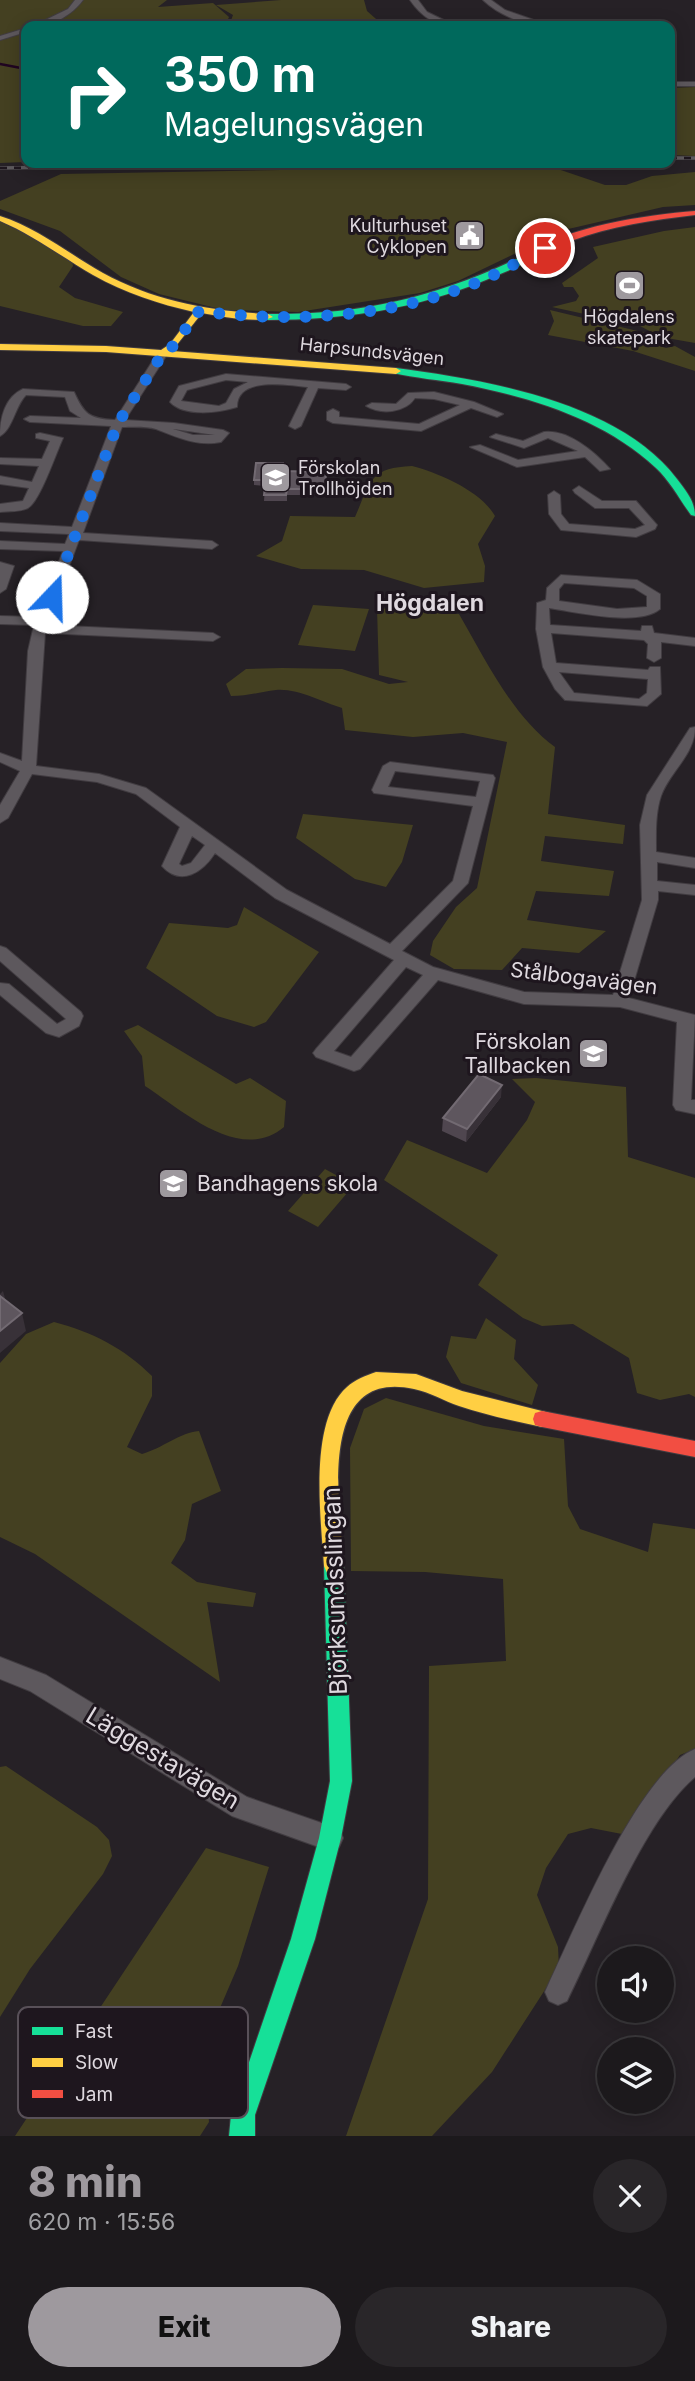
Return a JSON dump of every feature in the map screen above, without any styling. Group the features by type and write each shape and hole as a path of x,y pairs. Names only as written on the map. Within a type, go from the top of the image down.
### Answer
{"main road":[{"path":"191,313 302,317 414,301 470,285 582,233 640,220 695,213"},
{"path":"0,218 38,233 93,272 137,293 191,313 261,324 309,323 426,306 492,286 556,253 592,239 631,228 695,219"},
{"path":"171,341 191,313"},
{"name":"Harpsundsvägen","path":"0,347 171,341 428,374 524,396 593,422 635,446 670,476 695,513"},
{"name":"Björksundsslingan","path":"248,2100 303,1939 330,1838 341,1781 331,1435 336,1411 350,1395 368,1383 393,1378 422,1382 458,1397 512,1412 695,1449"},
{"name":"Björksundsslingan","path":"242,2136 243,2118"}],"street":[{"path":"48,21 71,11 79,0"},
{"path":"414,0 424,14 440,21"},
{"path":"486,0 502,12 527,21"},
{"path":"0,38 21,32"},
{"path":"675,84 695,84"},
{"path":"0,818 28,769 34,739 35,651 41,625 118,423 171,341"},
{"name":"Harpsundsvägen","path":"260,380 238,391 230,402 233,405 219,409 180,406 175,402 183,388 226,377 346,387"},
{"name":"Harpsundsvägen","path":"295,426 314,385"},
{"path":"0,433 15,400 23,392 70,394 74,409 93,421"},
{"name":"Harpsundsvägen","path":"372,406 399,408 405,405 412,395 418,395 447,397 497,414"},
{"path":"333,412 333,420 421,428 470,404"},
{"path":"30,419 158,426"},
{"path":"496,437 524,445 548,434 588,453 604,469"},
{"path":"0,508 26,505 37,486 57,438 40,436"},
{"path":"476,447 517,464 588,453"},
{"path":"0,461 47,463"},
{"path":"0,481 37,486"},
{"path":"554,495 555,514 565,527 636,533 649,529 651,525 648,519 632,504 599,505 579,490"},
{"path":"0,527 75,538 212,545"},
{"path":"0,545 75,538"},
{"path":"0,566 8,566 0,589"},
{"path":"552,604 553,589 561,579 637,584 654,594 654,605 647,613 648,636 655,643 654,694 642,703 578,698 565,694 552,667 544,644 544,603 552,604 647,613"},
{"path":"0,620 213,637"},
{"path":"543,629 695,642"},
{"path":"552,667 655,668"},
{"path":"620,1000 650,900 648,825 654,795 688,753 694,735"},
{"name":"Stålbogavägen","path":"0,757 28,769 99,778 141,791 281,894 434,973 524,998 620,1000 670,1011 691,1020 682,1105 695,1107"},
{"path":"434,973 354,1065 322,1053 398,956 460,883 488,778 390,766 379,790 481,802"},
{"path":"189,825 170,866 177,871 197,869 214,843"},
{"path":"649,856 695,863"},
{"path":"650,885 695,890"},
{"path":"0,952 68,1009 75,1016 73,1022 59,1031 52,1029 3,988"},
{"name":"Läggestavägen","path":"0,1668 38,1683 241,1807 330,1838"},
{"path":"558,1992 626,1854 670,1783 695,1761"}],"shaded area":[{"path":"0,0 167,0 158,7 213,3 229,17 227,21 21,21 21,162 0,163"},
{"path":"281,0 364,0 367,11 378,21 231,21 233,15 216,5"},
{"path":"695,87 695,156 675,155 675,88"},
{"path":"555,168 605,185 626,185 652,176 695,172 695,205 663,207 564,230 458,281 420,293 298,312 224,310 159,294 121,277 60,231 0,209 0,201 61,174"},
{"path":"0,221 71,256 73,266 59,287 75,298 123,312 111,326 83,326 0,306"},
{"name":"Högdalens skatepark","path":"695,227 695,343 661,337 640,326 552,307 576,301 579,296 573,287 564,287 562,283 598,258 593,247"},
{"path":"550,310 650,334 649,343 666,348 675,346 695,357 695,371 633,351 548,335 554,321"},
{"path":"412,466 446,478 470,491 489,507 495,516 478,544 485,566 484,582 424,588 364,570 301,569 256,556 282,541 290,516 355,517 373,479 387,470"},
{"path":"313,605 369,609 355,651 298,645"},
{"path":"377,608 459,614 513,704 540,735 555,747 548,814 625,825 623,844 545,836 541,861 614,871 609,896 536,891 527,920 606,931 579,953 522,948 502,970 454,969 430,955 433,941 456,907 477,888 507,742 463,733 413,737 345,730 342,708 292,691 276,690 231,696 226,684 246,669 342,669 389,684 408,682 379,675"},
{"path":"303,814 413,825 402,862 386,887 355,879 296,838"},
{"path":"244,907 319,952 266,1022 254,1027 217,1016 146,968 169,923 228,928 237,925"},
{"path":"138,1025 236,1084 250,1078 286,1101 284,1127 267,1137 249,1140 230,1137 194,1119 145,1086 142,1056 124,1031"},
{"path":"536,1078 626,1087 628,1157 695,1178 695,1397 689,1394 660,1400 637,1393 629,1358 573,1324 542,1326 523,1318 478,1285 498,1255 384,1180 407,1140 487,1173 527,1120 535,1102 512,1079"},
{"path":"325,1169 354,1185 318,1227 288,1211"},
{"path":"486,1318 516,1340 514,1359 538,1385 532,1405 461,1383 446,1357 451,1336 476,1339"},
{"path":"54,1322 107,1342 152,1376 152,1396 127,1447 142,1454 199,1431 221,1491 192,1504 185,1540 171,1563 197,1582 256,1593 253,1607 207,1602 220,1682 35,1554 0,1537 0,1363 26,1334"},
{"path":"386,1398 484,1426 564,1439 568,1506 580,1529 648,1552 653,1523 695,1529 695,1749 680,1755 627,1835 591,1828 568,1834 546,1868 537,1895 558,1947 559,1968 492,2072 432,2136 346,2136 428,1899 429,1666 506,1661 503,1579 425,1572 351,1571 350,1448 364,1409"},
{"path":"6,1766 97,1827 109,1840 112,1856 103,1874 30,1969 0,2017 0,1767"},
{"path":"206,1848 269,1867 238,1966 220,2007 101,2007"},
{"path":"27,2118 209,2118 209,2122 200,2136 15,2136"}],"building":[{"name":"Förskolan Trollhöjden","path":"256,463 283,463 282,471 326,472 325,489 287,489 286,495 264,495 266,480 254,480"},
{"path":"479,1074 502,1085 467,1129 443,1118"},
{"path":"0,1296 22,1313 0,1331"}],"waterway":[{"path":"0,64 21,68"}],"railway":[{"path":"675,158 695,158"},
{"path":"0,168 21,168"}],"traffic: fast":[{"path":"268,317 338,315 404,304 467,285 530,256"},
{"path":"396,371 500,389 572,412 605,427 635,445 660,466 695,513"},
{"path":"248,2100 303,1939 330,1838 341,1781 334,1566"},
{"path":"242,2136 243,2118"}],"traffic: slow":[{"path":"0,218 38,237 98,274 138,293 180,306 224,314 268,317"},
{"path":"163,353 173,346 199,311"},
{"path":"0,347 106,349 396,371"},
{"path":"334,1566 329,1475 332,1443 339,1414 353,1392 376,1380 410,1380 470,1401 542,1419"}],"traffic: jam":[{"path":"530,256 610,226 695,213"},
{"path":"542,1419 695,1449"}],"place":[{"name":"Kulturhuset Cyklopen","path":"470,235"},
{"name":"Högdalens skatepark","path":"629,285"},
{"name":"Förskolan Trollhöjden","path":"275,477"},
{"name":"Förskolan Tallbacken","path":"594,1053"},
{"name":"Bandhagens skola","path":"174,1183"}],"district":[{"name":"Högdalen","path":"430,603"}],"route":[{"path":"52,597 118,423 163,353 173,346 199,311 248,317 302,317 414,301 490,277 545,248"}]}
